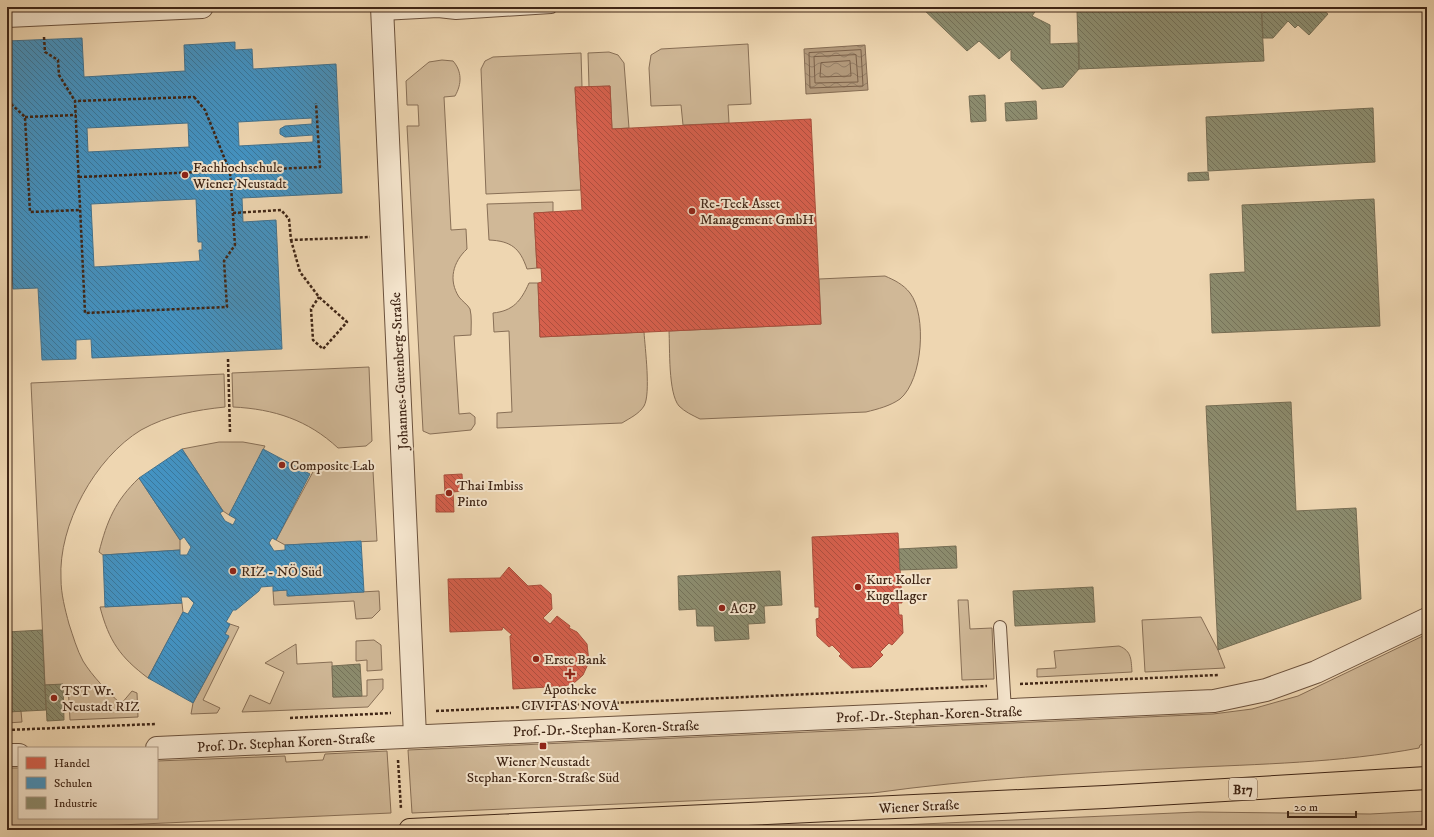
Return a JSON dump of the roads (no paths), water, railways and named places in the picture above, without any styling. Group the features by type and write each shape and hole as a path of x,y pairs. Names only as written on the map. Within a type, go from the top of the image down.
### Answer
{"main road":[{"name":"Wiener Straße","path":"406,820 1105,797 1427,778"}],"street":[{"path":"7,16 202,7"},
{"name":"Johannes-Gutenberg-Straße","path":"382,11 415,736"},
{"name":"Prof.-Dr.-Stephan-Koren-Straße","path":"415,736 1207,701 1266,690 1316,672 1427,619"},
{"name":"Prof. Dr. Stephan Koren-Straße","path":"158,748 415,736"},
{"path":"7,755 18,754"}],"lane":[{"path":"382,11 438,11 456,13 551,7"},
{"path":"1000,627 1005,711"}],"water":[{"path":"865,45 868,90 806,94 804,49"}],"place":[{"name":"Fachhochschule Wiener Neustadt","path":"185,175"},
{"name":"Re-Teck Asset Management GmbH","path":"692,211"},
{"name":"Composite Lab","path":"282,465"},
{"name":"Thai Imbiss Pinto","path":"449,493"},
{"name":"RIZ - NÖ Süd","path":"233,571"},
{"name":"Kurt Koller Kugellager","path":"858,587"},
{"name":"ACP","path":"722,608"},
{"name":"Erste Bank","path":"536,659"},
{"name":"Apotheke CIVITAS NOVA","path":"570,674"},
{"name":"TST Wr. Neustadt RIZ","path":"54,698"},
{"name":"Wiener Neustadt Stephan-Koren-Straße Süd","path":"543,746"}]}
